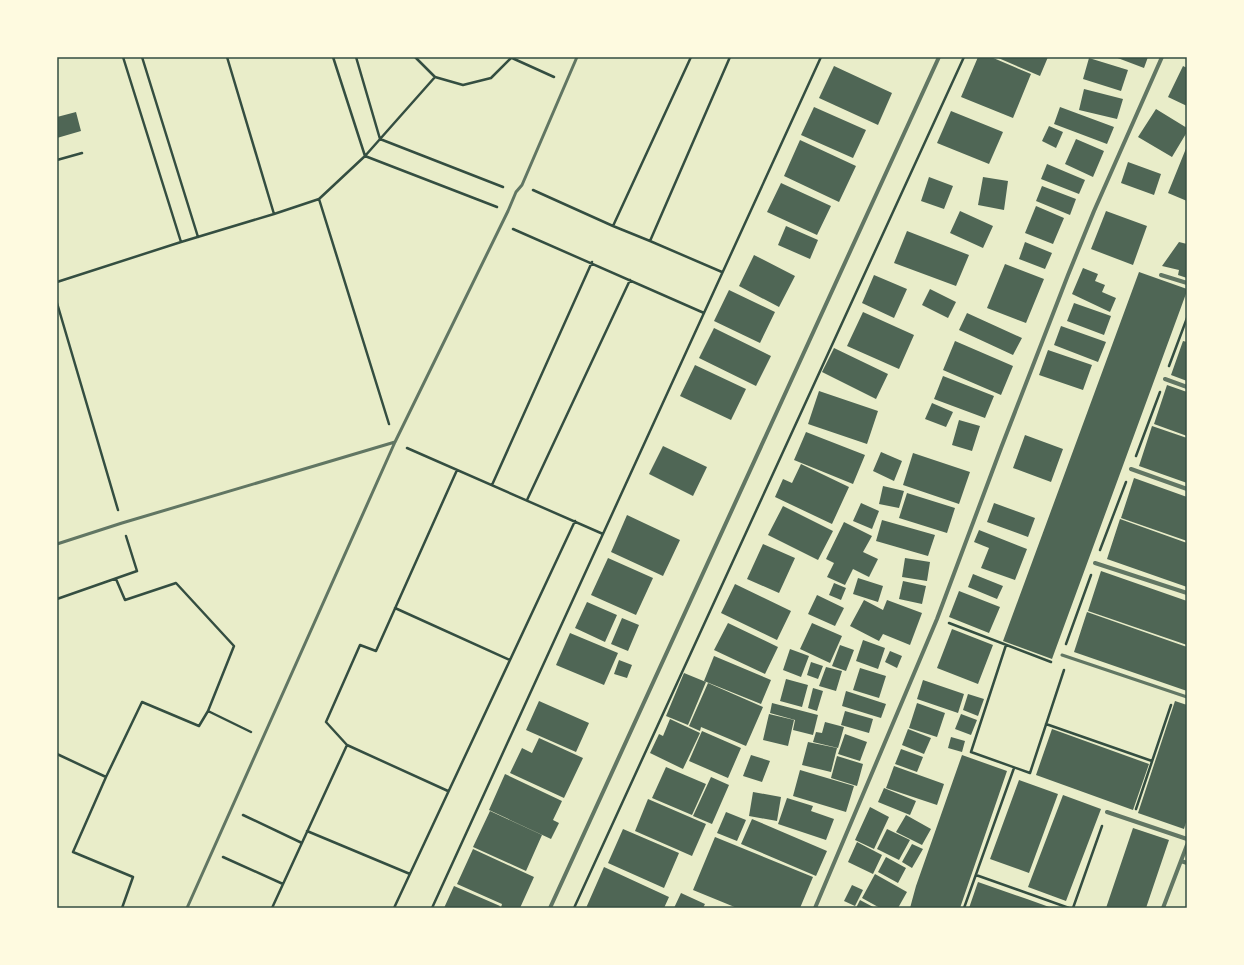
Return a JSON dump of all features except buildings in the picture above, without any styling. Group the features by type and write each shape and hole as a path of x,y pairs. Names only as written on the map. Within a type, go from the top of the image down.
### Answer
{"street":[{"path":"550,908 939,57"},
{"path":"815,908 937,619 1068,275 1162,57"},
{"path":"1161,275 1187,283"},
{"path":"1165,379 1187,387"},
{"path":"1131,469 1187,489"},
{"path":"1095,563 1187,594"},
{"path":"1107,812 1187,839"},
{"path":"1163,908 1187,845"},
{"path":"1181,861 1187,863"}],"lane":[{"path":"187,908 395,442 516,192 522,185 577,57"},
{"path":"57,544 122,523 395,442"},
{"path":"1062,655 1187,697"}],"path":[{"path":"122,57 181,242"},
{"path":"142,57 198,237"},
{"path":"227,57 274,214"},
{"path":"333,57 365,156"},
{"path":"356,57 380,139"},
{"path":"415,57 435,77 463,85 491,78 512,58 566,82"},
{"path":"613,226 691,57"},
{"path":"650,241 730,57"},
{"path":"432,908 821,57"},
{"path":"574,908 964,57"},
{"path":"57,282 318,199 365,156 435,77"},
{"path":"380,139 516,192"},
{"path":"57,160 82,152"},
{"path":"365,156 508,211"},
{"path":"522,185 613,226 722,272"},
{"path":"318,199 395,442 603,534"},
{"path":"501,224 592,262 704,313"},
{"path":"492,485 592,262"},
{"path":"527,500 630,280"},
{"path":"57,303 137,572 57,599"},
{"path":"937,619 1059,665 1095,563 1187,318"},
{"path":"448,791 348,745 326,722 360,645 376,651 457,470"},
{"path":"394,908 574,521"},
{"path":"116,579 125,600 176,583 234,646 208,711 199,726 142,702 106,776 73,852 133,877 122,908"},
{"path":"395,608 510,660"},
{"path":"1006,645 971,752 1030,773 1068,657"},
{"path":"1132,820 1175,693"},
{"path":"208,711 263,738"},
{"path":"1046,724 1152,761"},
{"path":"272,908 348,745"},
{"path":"57,754 106,776"},
{"path":"964,908 1014,768"},
{"path":"231,809 302,843"},
{"path":"1073,908 1107,812"},
{"path":"307,831 410,874"},
{"path":"212,852 283,884"},
{"path":"976,875 1069,908"}]}
